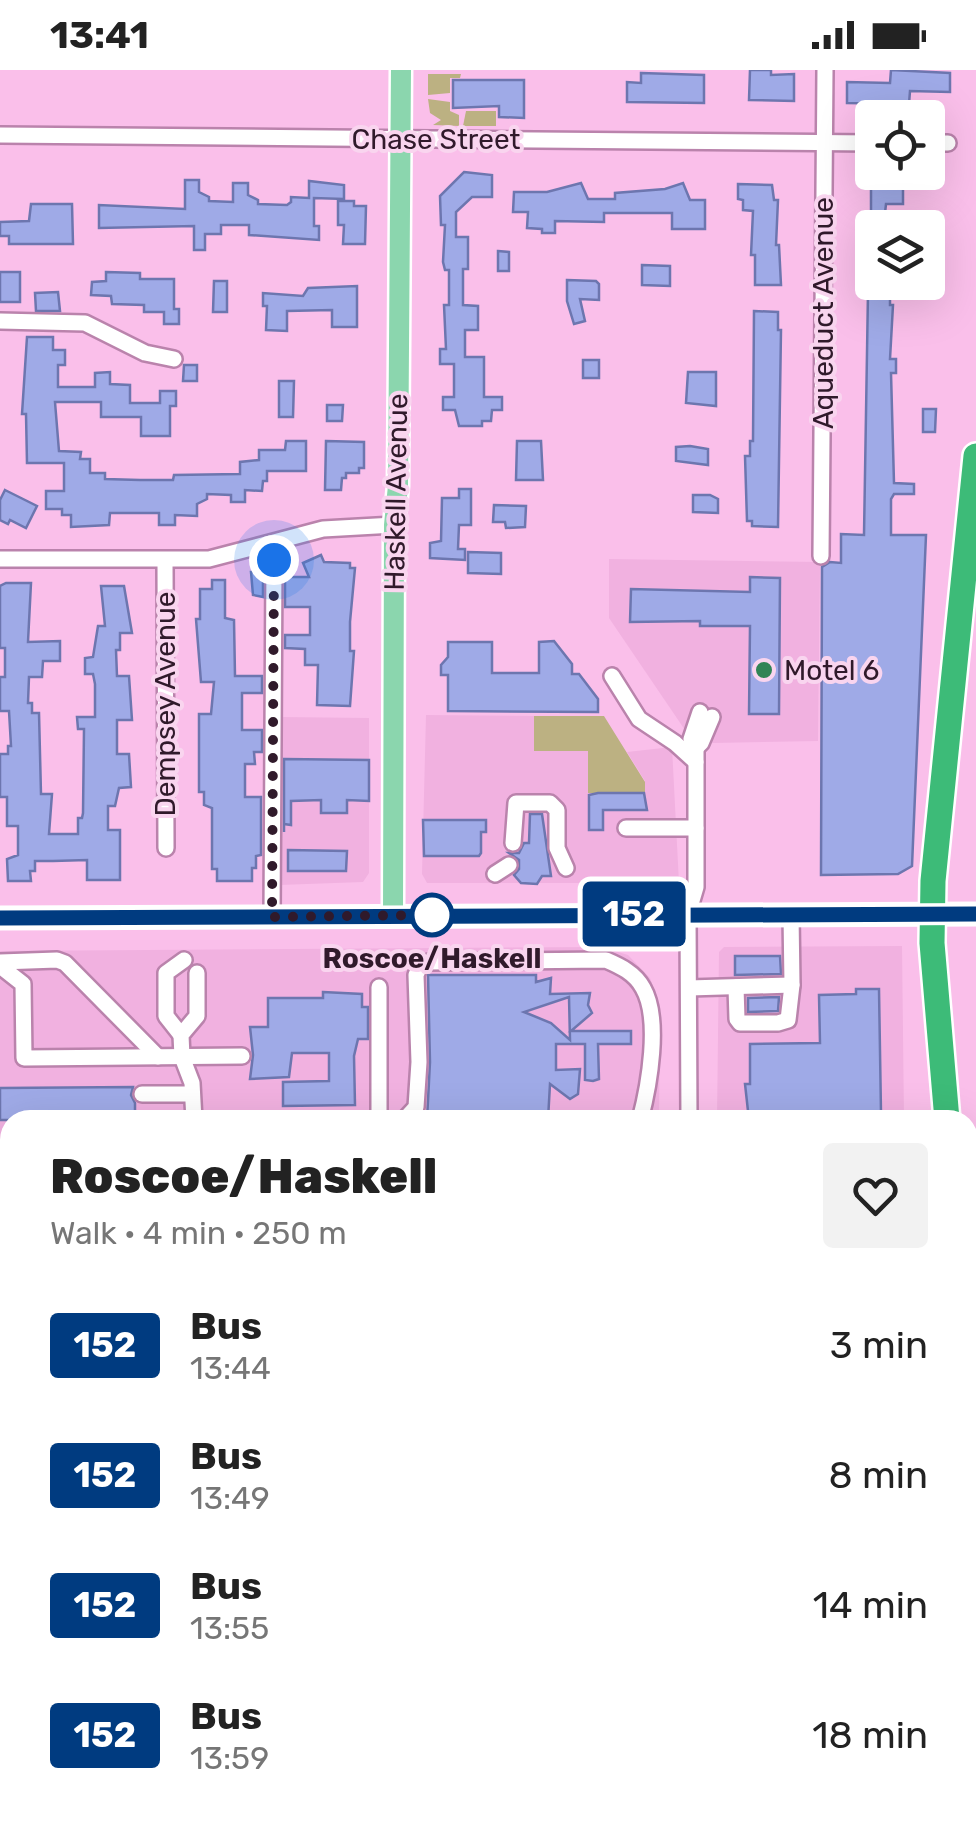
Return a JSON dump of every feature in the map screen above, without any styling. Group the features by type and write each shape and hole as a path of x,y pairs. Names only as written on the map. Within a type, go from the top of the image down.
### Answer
{"highway":[{"path":"946,1110 932,914 976,456"}],"main road":[{"name":"Haskell Avenue","path":"394,915 394,525 398,486 401,70"},
{"path":"0,918 976,914"}],"street":[{"name":"Aqueduct Avenue","path":"821,556 825,70"},
{"name":"Chase Street","path":"0,135 855,143"},
{"path":"0,321 84,323 145,353 174,359"},
{"path":"0,559 208,559 323,528 394,525"},
{"path":"270,544 274,560 272,917"},
{"name":"Dempsey Avenue","path":"165,560 166,848"},
{"path":"612,676 639,719 696,755"},
{"path":"689,1110 688,914 696,887 696,755 690,740 706,714"},
{"path":"514,843 516,803 550,802 557,810 557,848 566,868"},
{"path":"626,828 696,828"},
{"path":"736,986 736,1019 746,1024 788,1020 792,985 791,914"},
{"path":"0,964 57,960 65,964 158,1057"},
{"path":"184,960 166,974 166,1016 181,1035 193,1110"},
{"path":"413,1110 419,1062 416,975 420,966 428,962 606,960 625,968 642,985 650,1004 650,1082 643,1110"},
{"path":"0,964 23,984 24,1058 242,1056"},
{"path":"181,1035 197,1016 197,973"},
{"path":"689,988 792,985"},
{"path":"379,1110 380,987"},
{"path":"142,1094 192,1094"}],"shaded area":[{"path":"428,74 461,74 460,78 450,78 450,93 428,95"},
{"path":"428,99 450,102 450,111 459,115 459,126 433,125 441,120 430,113"},
{"path":"466,111 496,111 496,126 463,126"},
{"path":"609,559 820,562 818,741 713,743 687,733 609,618"},
{"path":"426,715 534,716 534,751 588,751 588,793 645,781 627,752 672,747 679,883 427,883 422,874"},
{"path":"534,716 604,716 645,782 645,793 588,793 588,751 534,751"},
{"path":"280,717 369,718 369,873 363,882 279,885"},
{"path":"902,946 904,1110 717,1110 719,952 724,947"},
{"path":"602,947 628,955 650,978 660,1005 659,1110 0,1110 0,951"}],"building":[{"path":"750,70 771,70 771,75 794,74 794,101 749,100"},
{"path":"891,70 950,73 950,92 910,91 909,100 847,103 847,82 890,83"},
{"path":"641,73 704,75 704,103 627,102 627,82 641,83"},
{"path":"453,80 524,80 524,118 499,117 499,106 453,108"},
{"path":"464,172 492,175 492,197 472,197 456,212 456,237 468,237 463,305 478,306 478,330 465,330 465,357 484,357 484,397 502,397 502,410 492,410 491,421 482,421 482,426 459,426 455,410 443,410 443,397 454,397 454,364 440,364 440,349 446,349 444,305 449,305 449,270 445,270 443,262 445,225 441,225 440,196"},
{"path":"185,180 199,180 199,192 209,201 233,202 233,183 248,183 248,195 258,204 287,205 291,197 309,198 309,181 344,185 344,199 314,198 314,226 319,226 319,240 249,235 249,225 221,225 221,234 205,234 205,250 194,250 194,226 99,228 99,205 185,209"},
{"path":"581,183 588,199 615,199 615,193 665,189 683,183 690,200 705,200 705,229 672,229 672,213 604,213 604,222 555,221 555,233 542,233 542,229 527,228 528,212 513,212 514,192 547,192"},
{"path":"738,184 772,185 774,200 778,200 776,245 781,285 755,285 755,255 751,255 753,211 743,210"},
{"path":"871,190 903,190 903,204 886,204 885,210 871,210"},
{"path":"338,201 366,206 365,244 343,244 344,225 338,225"},
{"path":"31,204 72,204 73,244 9,244 9,236 0,236 0,222 29,221"},
{"path":"498,251 509,252 509,271 498,271"},
{"path":"642,265 670,266 670,286 642,285"},
{"path":"0,272 20,272 20,302 0,302"},
{"path":"106,272 140,273 140,279 174,279 174,309 179,309 179,324 164,324 164,312 144,312 144,305 112,304 111,296 91,295 92,282 106,281"},
{"path":"567,280 599,284 599,300 580,299 585,321 574,324 567,301"},
{"path":"214,281 227,281 227,312 213,312"},
{"path":"357,286 357,327 332,327 332,310 287,311 287,331 266,330 263,293 303,296 308,288"},
{"path":"58,292 60,311 36,311 35,293"},
{"path":"868,300 890,300 890,359 896,359 896,373 891,373 894,483 914,484 914,494 894,494 891,499 891,535 926,535 912,866 898,874 821,875 822,567 830,562 841,563 841,534 864,535"},
{"path":"754,311 778,312 781,330 778,527 752,526 752,521 747,521 745,456 750,456 753,441"},
{"path":"27,337 53,337 53,350 65,350 65,365 58,365 58,387 95,387 95,373 110,372 110,384 130,385 130,403 160,403 160,391 176,391 176,406 170,406 170,436 141,436 141,417 101,417 101,402 55,402 59,451 81,452 80,459 90,459 90,473 105,473 105,479 140,480 240,474 240,462 259,460 259,450 285,450 286,441 306,441 306,471 267,471 262,491 245,490 245,502 231,502 231,495 207,494 207,499 197,504 197,516 175,515 175,525 159,525 159,513 110,513 109,525 71,527 71,515 62,515 62,509 46,509 46,491 64,491 64,463 27,463 26,414 22,414"},
{"path":"583,360 599,360 599,378 583,378"},
{"path":"184,365 197,365 197,381 183,381"},
{"path":"688,372 716,372 716,406 686,403"},
{"path":"279,381 294,381 293,417 279,417"},
{"path":"327,405 343,405 342,421 327,421"},
{"path":"923,409 936,409 935,432 923,432"},
{"path":"326,441 364,442 364,468 359,468 359,473 346,473 341,490 325,490"},
{"path":"517,441 541,441 543,480 516,480"},
{"path":"676,447 708,449 708,465 676,461"},
{"path":"459,489 471,489 471,525 459,525 458,549 465,549 465,560 430,558 430,543 441,541 442,498 459,498"},
{"path":"5,490 37,506 26,528 0,520 0,500"},
{"path":"693,495 718,499 718,513 693,512"},
{"path":"494,505 526,506 525,527 506,528 505,522 493,522"},
{"path":"468,552 501,553 501,574 468,573"},
{"path":"321,555 324,562 350,563 350,568 355,568 350,622 350,651 354,651 350,706 317,705 318,665 305,665 305,649 285,648 285,635 310,635 310,607 285,607 285,577 309,577 303,563"},
{"path":"251,572 263,572 263,597 253,595"},
{"name":"Motel 6","path":"750,577 780,578 779,714 749,714 750,626 700,626 700,621 630,622 631,589 750,592"},
{"path":"212,580 225,580 225,618 234,620 235,676 262,676 262,693 242,693 242,730 262,730 262,752 254,752 255,764 245,764 245,797 261,797 261,855 256,856 252,881 217,881 217,869 212,869 212,808 204,805 204,792 199,792 199,714 211,714 214,682 201,682 196,619 200,619 200,589 212,589"},
{"path":"31,583 28,642 60,641 60,661 43,661 42,677 29,677 28,703 32,703 32,713 39,713 41,794 52,794 49,834 78,834 78,818 83,813 84,729 78,729 77,717 95,717 95,684 93,674 85,674 85,658 93,657 98,626 105,626 101,586 124,586 132,633 120,633 117,676 129,676 132,720 117,720 117,754 129,754 131,787 119,788 115,806 108,806 108,830 120,830 120,880 87,880 87,860 35,861 31,881 8,881 7,859 18,855 18,826 7,826 7,797 0,797 0,754 8,754 11,746 9,711 0,711 5,648 0,648 0,586"},
{"path":"554,641 572,664 572,674 579,674 598,699 598,712 448,711 448,675 441,675 441,665 448,657 448,642 492,642 492,673 539,673 539,642"},
{"path":"284,759 369,760 369,801 347,800 347,813 321,813 321,800 291,801 291,825 284,824"},
{"path":"644,793 647,810 603,810 603,830 589,830 589,795"},
{"path":"530,814 542,814 551,876 542,876 537,884 521,883 514,875 519,860 509,853 519,853 524,843 529,843"},
{"path":"423,820 486,820 486,832 481,832 481,853 424,856"},
{"path":"288,850 347,851 346,871 288,871"},
{"path":"735,956 780,956 781,974 735,975"},
{"path":"428,975 536,975 536,982 551,978 550,994 590,993 588,1005 592,1013 571,1031 631,1031 631,1044 598,1044 599,1079 593,1081 585,1080 585,1044 556,1044 556,1070 580,1069 578,1094 570,1099 550,1084 549,1110 428,1110","holes":["569,997 570,1040 551,1023 524,1012"]},
{"path":"856,989 879,989 881,1110 748,1110 745,1084 750,1084 750,1044 820,1043 819,995 856,994"},
{"path":"323,992 362,994 362,1007 368,1007 368,1039 358,1039 354,1056 355,1105 283,1106 283,1082 329,1081 329,1053 292,1053 289,1077 250,1079 250,1027 268,1027 268,998 323,998"},
{"path":"779,997 778,1011 748,1012 748,998"},
{"path":"133,1087 135,1110 0,1110 0,1088"}],"bus line":[{"name":"152","path":"0,918 976,914"}],"place":[{"name":"Motel 6","path":"764,670"},
{"name":"Roscoe/Haskell","path":"432,915"}],"route":[{"path":"274,560 272,917 432,915"}]}
